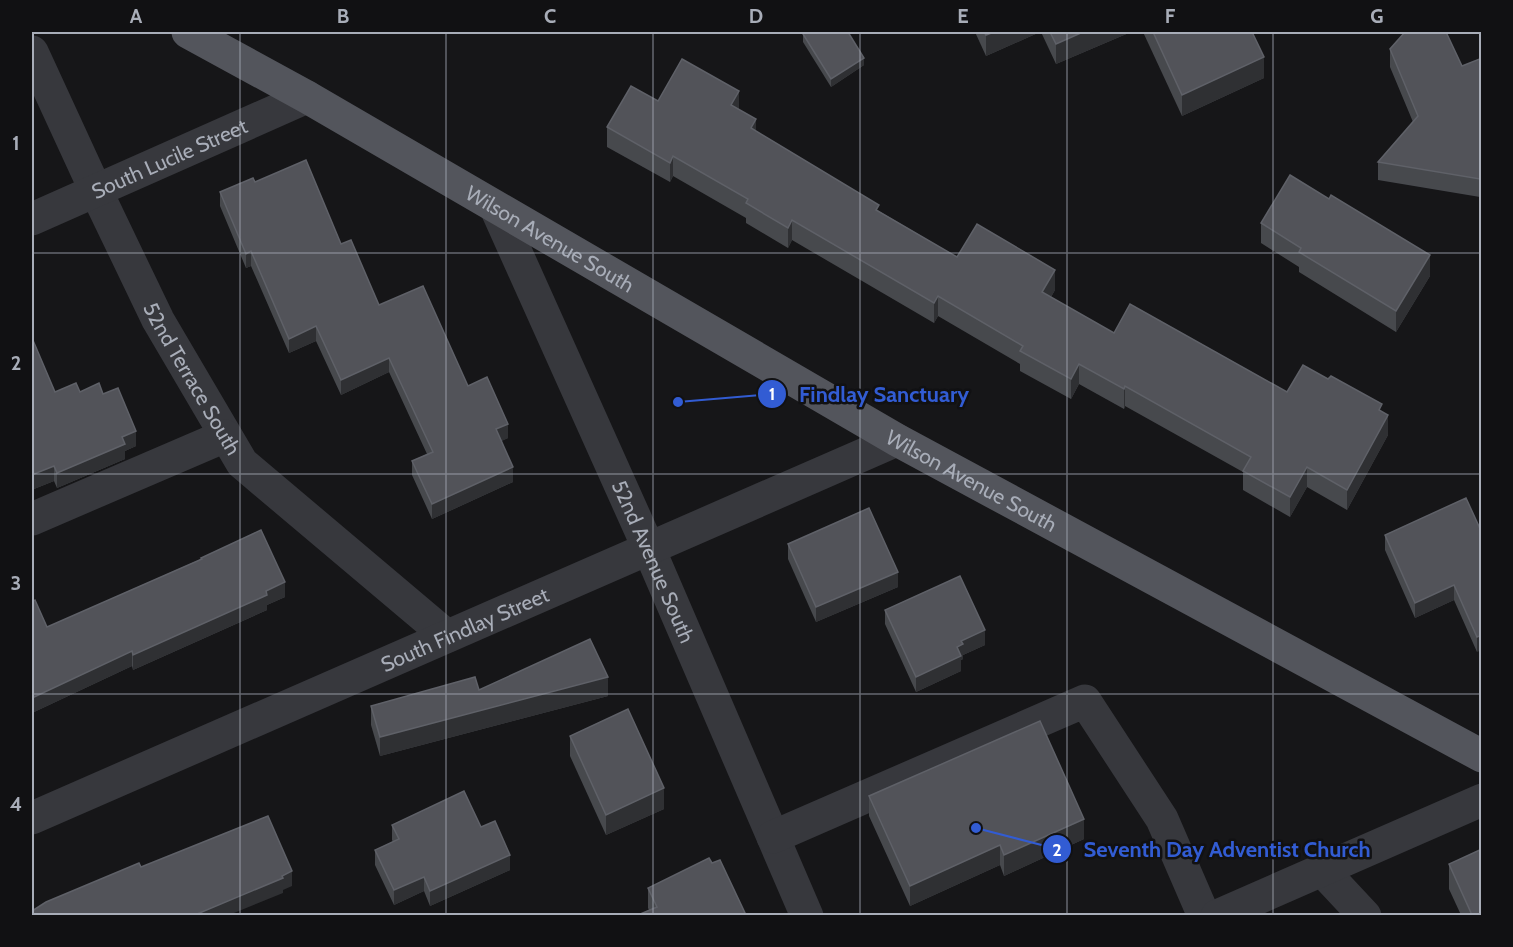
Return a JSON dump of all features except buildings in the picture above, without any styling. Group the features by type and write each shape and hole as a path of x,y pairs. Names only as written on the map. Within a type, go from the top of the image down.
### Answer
{"main road":[{"name":"Wilson Avenue South","path":"188,32 307,97 897,440 1482,756"}],"street":[{"name":"52nd Terrace South","path":"32,52 158,320 242,463 447,636"},
{"name":"South Lucile Street","path":"32,219 307,97"},
{"name":"52nd Avenue South","path":"496,208 649,549 807,915"},
{"path":"32,519 225,436"},
{"name":"South Findlay Street","path":"32,818 897,440"},
{"path":"773,837 1084,700 1162,819 1204,915"},
{"path":"1217,915 1482,800"},
{"path":"1322,870 1365,915"}],"place":[{"name":"Findlay Sanctuary","path":"678,402"},
{"name":"Seventh Day Adventist Church","path":"976,828"}]}
